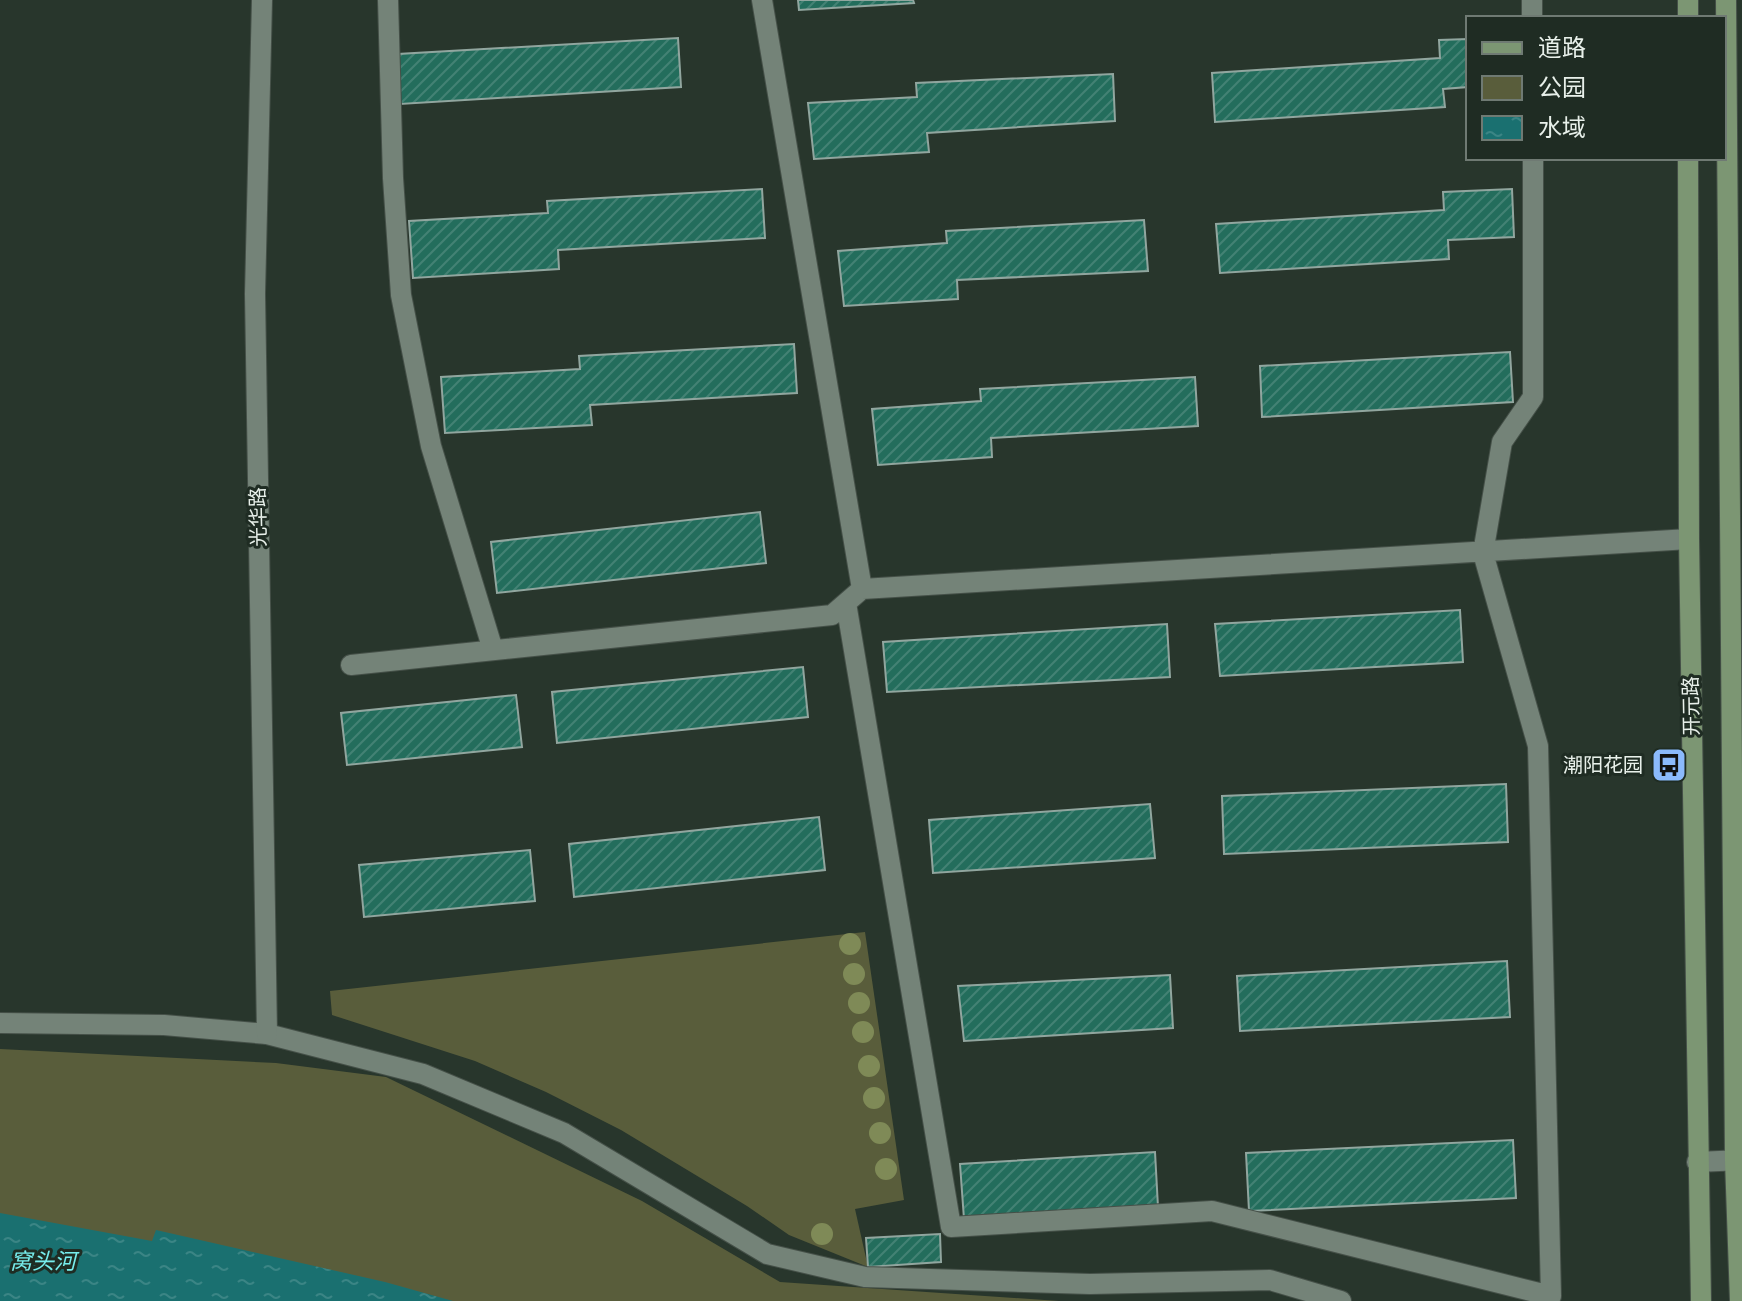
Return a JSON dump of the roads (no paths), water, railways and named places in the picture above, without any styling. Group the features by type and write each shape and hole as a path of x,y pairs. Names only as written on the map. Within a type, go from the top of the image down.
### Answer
{"main road":[{"name":"开元路","path":"1726,0 1735,184 1740,1301"},
{"name":"开元路","path":"1688,160 1689,539 1701,1301"}],"street":[{"name":"光华路","path":"262,0 255,294 267,1034"},
{"path":"388,0 393,178 401,295 431,446 493,650"},
{"path":"762,0 862,589"},
{"path":"846,603 951,1227 1212,1211 1551,1296 1538,746 1483,553 1502,442 1533,397 1533,160"},
{"path":"351,665 832,615 862,589 1689,539"},
{"path":"0,1023 164,1025 267,1034 423,1074 564,1133 767,1254 865,1277 1090,1284 1270,1280 1341,1301"},
{"path":"1697,1162 1738,1160"}],"water":[{"name":"窝头河","path":"0,1213 152,1241 156,1230 385,1282 453,1301 0,1301"}],"place":[{"name":"潮阳花园","path":"1669,765"}]}
